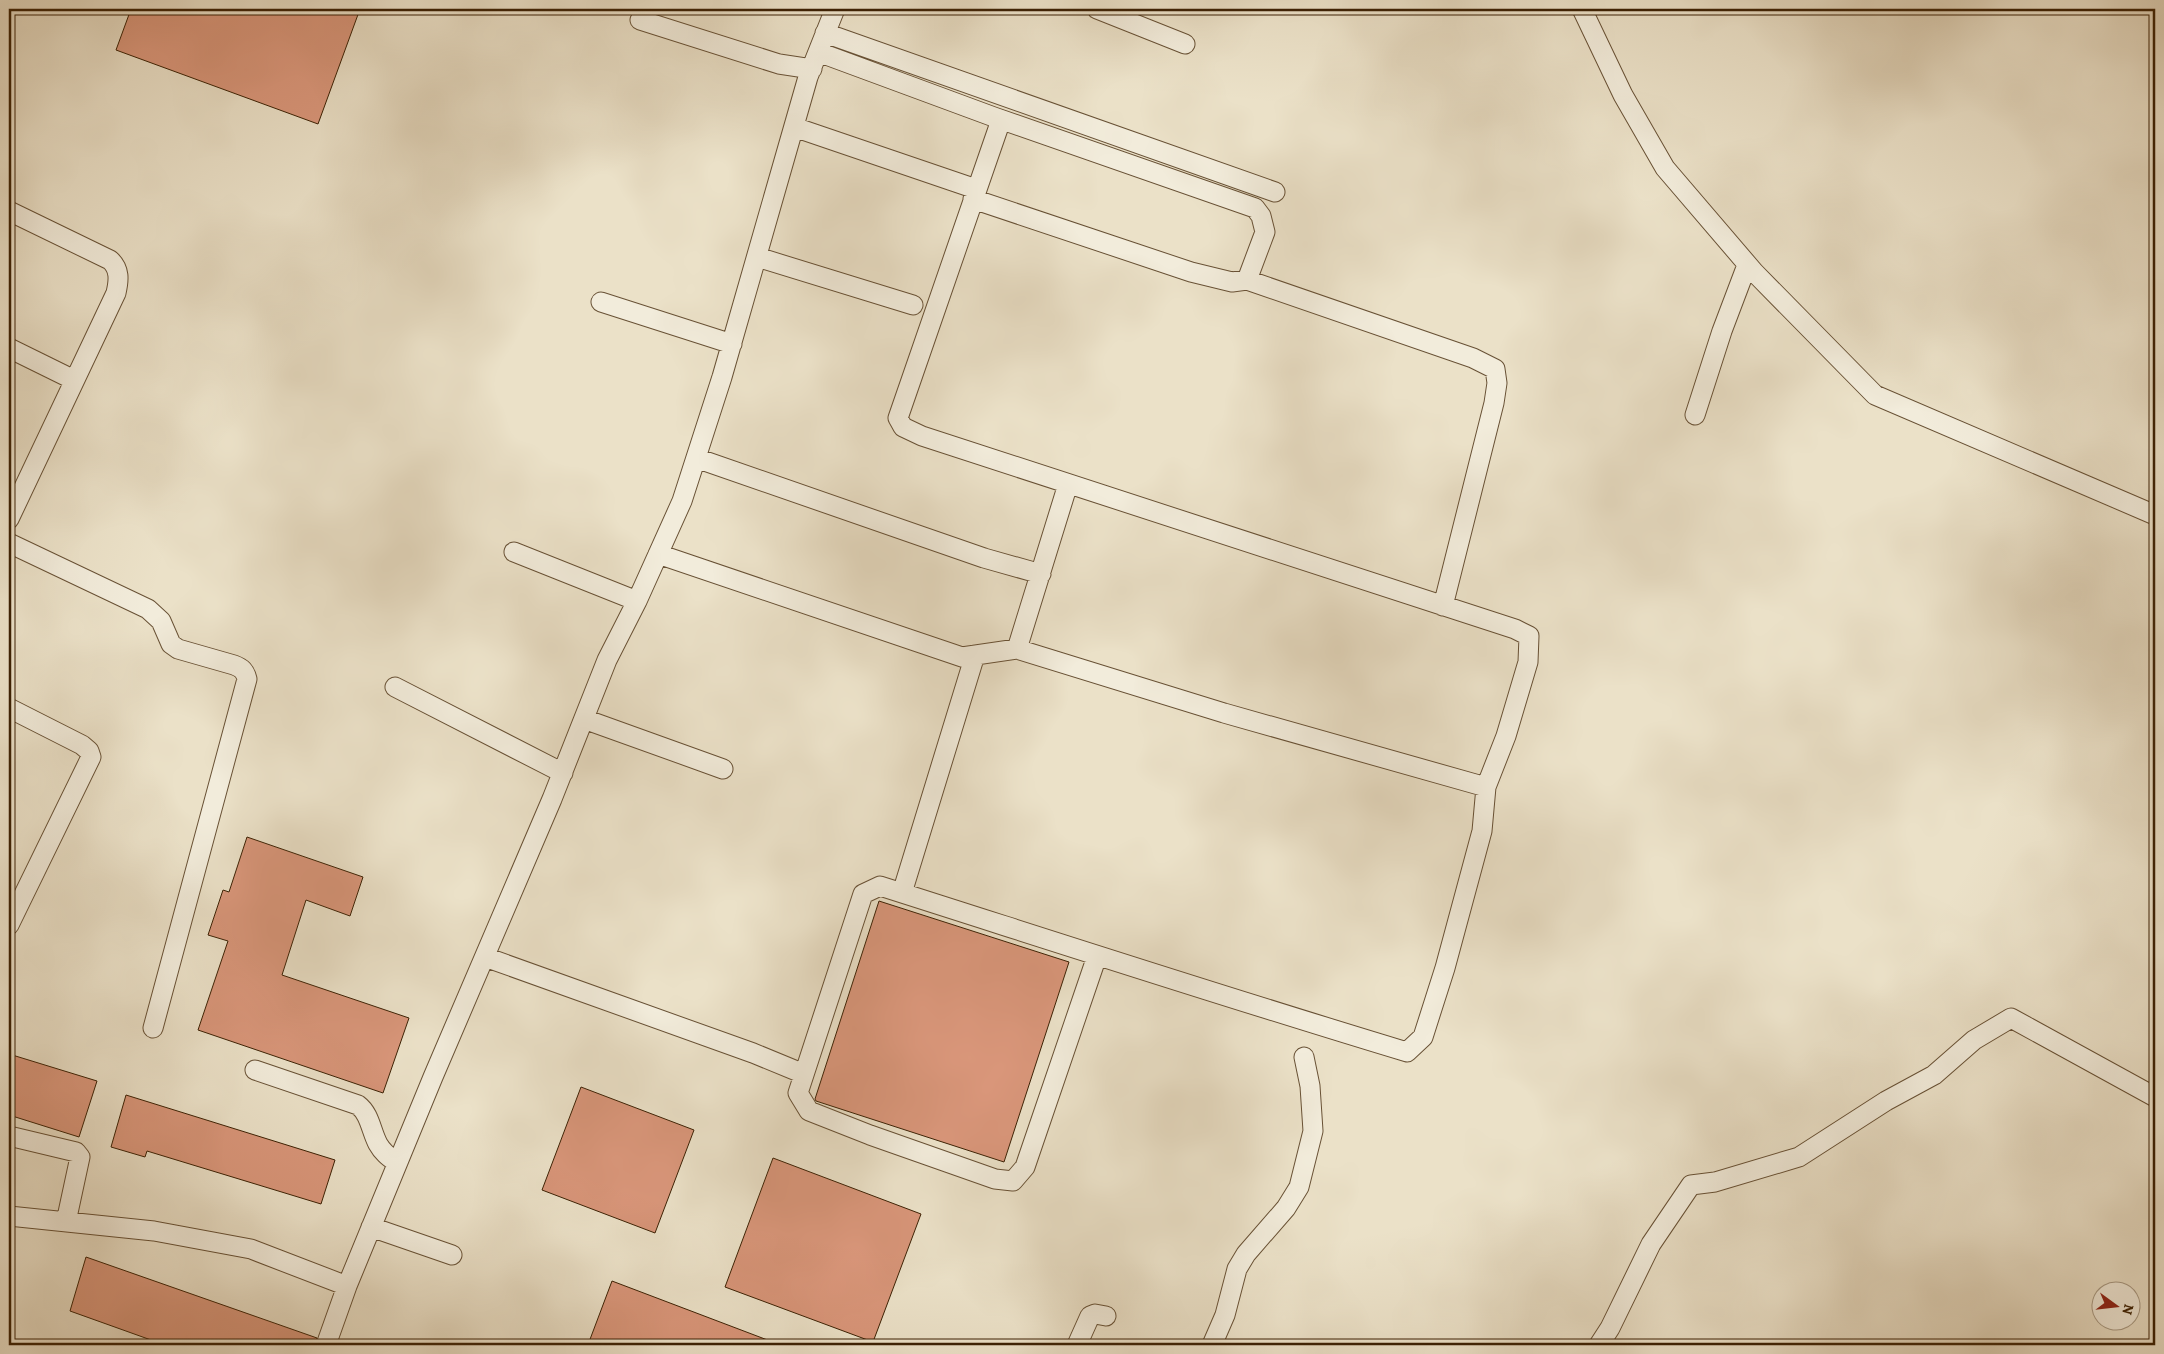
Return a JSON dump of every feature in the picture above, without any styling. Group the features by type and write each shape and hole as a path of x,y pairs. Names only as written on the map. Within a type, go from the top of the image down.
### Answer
{"street":[{"path":"326,1345 371,1227 563,773 607,660 637,601 682,501 732,344 794,127 815,60 835,9"},
{"path":"1582,9 1623,95 1665,168 1748,265 1875,395 2155,515"},
{"path":"1108,11 1185,44"},
{"path":"640,20 779,64 815,60 1001,120 1255,208 1260,216 1265,232 1247,280"},
{"path":"825,33 1275,192"},
{"path":"1001,120 898,418 903,427 922,436 1515,629 1529,636 1528,662 1506,736 1486,787 1482,831 1445,968 1423,1037 1407,1052 1252,1006 902,893 880,886 863,894 798,1093 810,1111 870,1135 995,1178 1013,1181 1026,1167 1097,956"},
{"path":"794,127 1191,272 1232,282 1247,280 1473,358 1495,369 1497,383 1494,403 1443,606"},
{"path":"9,211 110,260 116,265 118,274 116,293 9,519"},
{"path":"757,257 913,305"},
{"path":"1695,415 1722,331 1748,265"},
{"path":"602,302 732,344"},
{"path":"9,348 74,380"},
{"path":"696,458 984,558 1041,574"},
{"path":"1017,649 1068,484"},
{"path":"9,542 148,609 161,621 171,644 178,649 241,667 247,679 153,1028"},
{"path":"514,552 637,601"},
{"path":"658,554 962,657 1017,649 1224,714 1486,787"},
{"path":"902,893 974,655"},
{"path":"396,687 563,773"},
{"path":"9,708 82,745 89,751 91,757 9,925"},
{"path":"584,719 723,769"},
{"path":"485,957 753,1053 804,1074"},
{"path":"1600,1345 1651,1244 1691,1185 1715,1182 1799,1157 1886,1101 1934,1075 1974,1040 2011,1018 2155,1097"},
{"path":"1212,1345 1225,1315 1237,1269 1246,1254 1286,1208 1299,1187 1313,1131 1310,1086 1304,1057"},
{"path":"255,1070 358,1105 364,1110 377,1143 384,1153 398,1164"},
{"path":"9,1136 76,1152 80,1157 66,1222"},
{"path":"9,1216 154,1231 251,1249 347,1286"},
{"path":"371,1227 452,1256"},
{"path":"1077,1345 1090,1316 1095,1314 1106,1316"}],"building":[{"path":"131,9 360,9 318,124 116,50"},
{"path":"247,837 363,877 350,916 306,900 282,975 409,1018 383,1093 198,1030 228,941 208,935 223,890 229,892"},
{"path":"879,901 1069,962 1004,1162 816,1101 815,1099"},
{"path":"9,1054 97,1081 79,1137 9,1115"},
{"path":"581,1087 694,1130 655,1233 542,1190"},
{"path":"126,1095 335,1160 321,1204 147,1151 145,1157 111,1147"},
{"path":"773,1158 921,1214 873,1342 725,1287"},
{"path":"86,1257 317,1338 315,1345 165,1345 70,1311"},
{"path":"612,1281 778,1344 599,1345 589,1342"}]}
